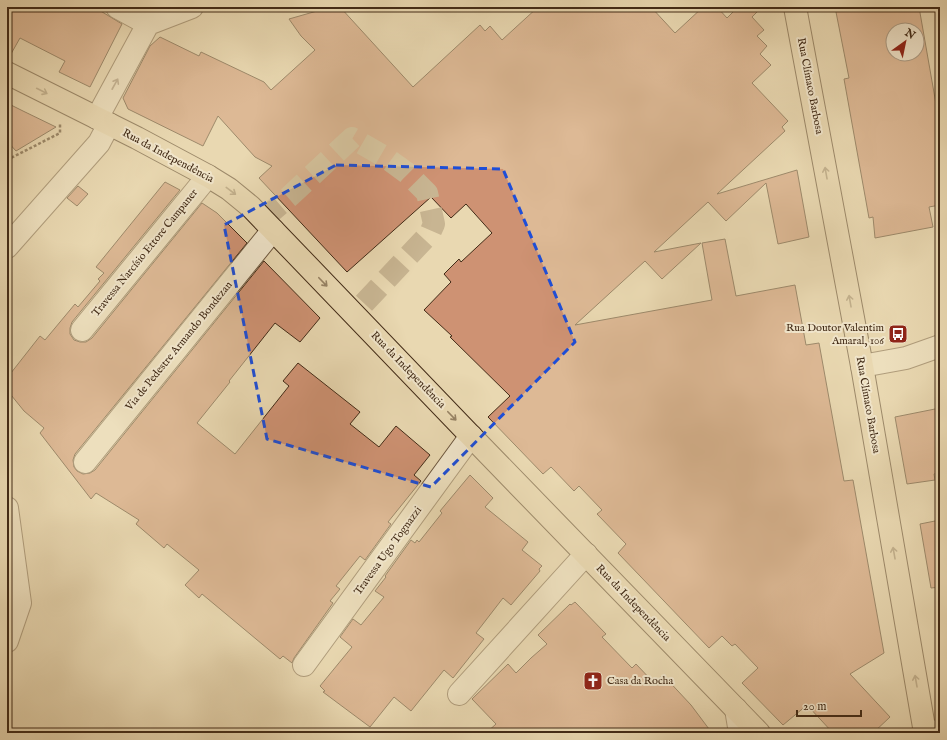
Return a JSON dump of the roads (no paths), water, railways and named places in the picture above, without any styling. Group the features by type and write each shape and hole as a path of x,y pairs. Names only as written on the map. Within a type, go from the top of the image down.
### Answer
{"main road":[{"name":"Rua Clímaco Barbosa","path":"795,7 862,366 925,733"},
{"name":"Rua da Independência","path":"7,73 208,176 229,189 251,207 759,733"}],"street":[{"path":"117,7 148,24"},
{"path":"7,247 99,143 103,121 148,24 192,7"},
{"name":"Travessa Narcísio Ettore Campaner","path":"82,330 208,176"},
{"name":"Via de Pedestre Armando Bondezan","path":"85,462 273,230"},
{"path":"862,366 906,358 940,346"},
{"name":"Travessa Ugo Tognazzi","path":"304,665 471,436"},
{"path":"7,508 20,603 7,641"},
{"path":"459,694 586,554"},
{"path":"736,709 740,733"},
{"path":"925,733 940,732"}],"tunnel":[{"path":"263,219 352,138 385,157 407,173 427,193 434,224 430,233 354,314"}],"place":[{"name":"Rua Doutor Valentim Amaral, 106","path":"898,334"},
{"name":"Casa da Rocha","path":"593,681"}]}
